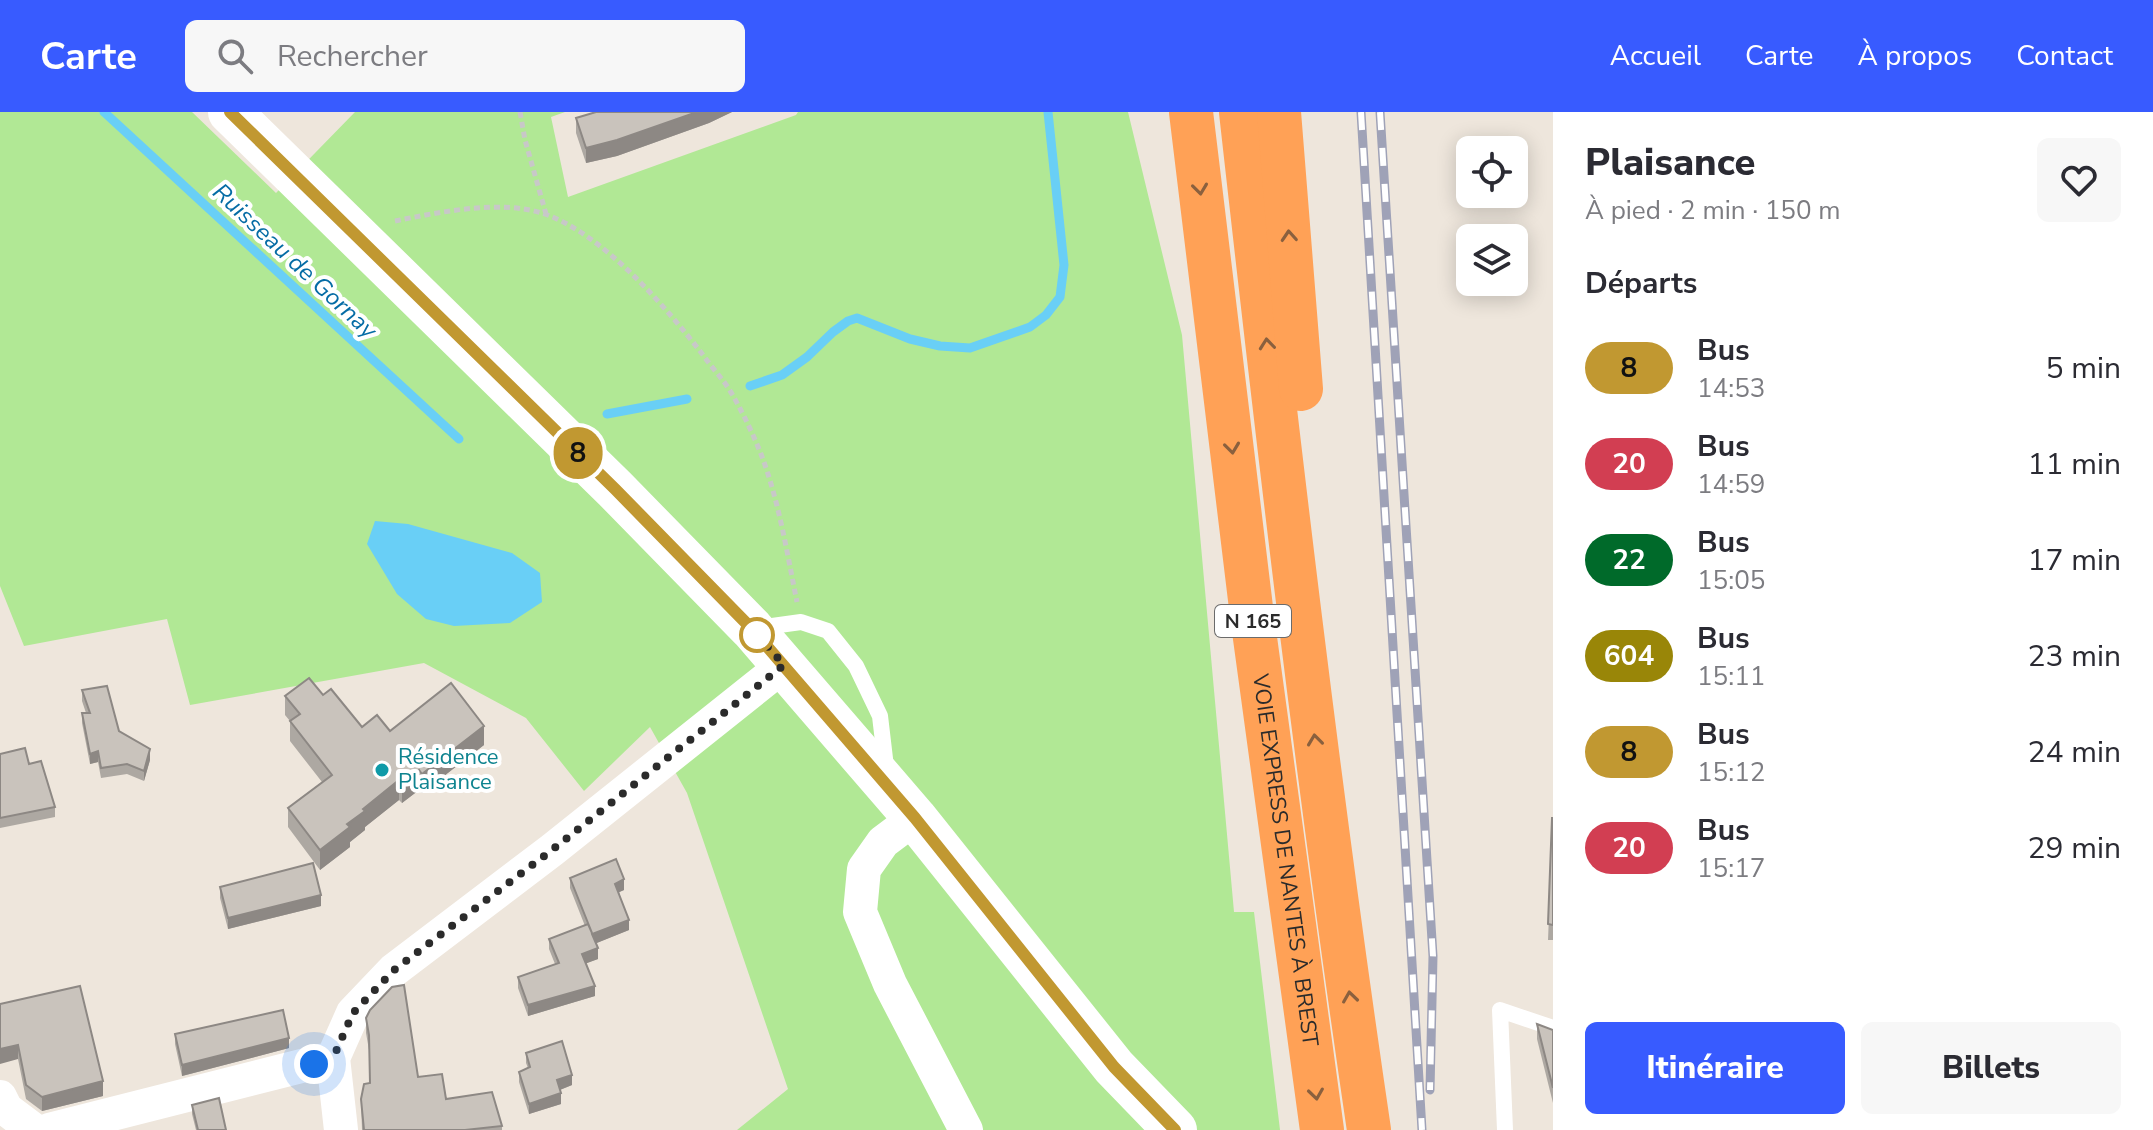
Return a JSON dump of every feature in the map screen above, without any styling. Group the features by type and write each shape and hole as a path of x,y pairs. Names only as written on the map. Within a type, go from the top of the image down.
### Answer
{"highway":[{"name":"VOIE EXPRESS DE NANTES À BREST","path":"1191,112 1254,632 1322,1130"},
{"name":"VOIE EXPRESS DE NANTES À BREST","path":"1241,112 1320,784 1369,1130"},
{"path":"1279,112 1304,423 1282,477"}],"main road":[{"path":"230,112 615,489 752,629 888,785 1114,1067 1175,1130"}],"street":[{"path":"341,1130 333,1058 353,1013 394,970 552,850 784,665"},
{"path":"915,818 883,842 864,869 860,912 890,984 966,1130"},
{"path":"49,1130 333,1058"},
{"path":"0,1097 6,1109 34,1130"}],"lane":[{"path":"752,629 801,622 828,631 856,666 880,716 888,785"},
{"path":"1505,1130 1500,1010 1553,1028"}],"path":[{"path":"520,112 546,214"},
{"path":"351,230 454,211 511,207 546,214 591,240 641,282 678,323 731,392 762,455 801,622"}],"green space":[{"path":"0,112 192,112 276,193 355,112 565,112 551,117 568,197 798,112 1128,112 1182,335 1234,912 1254,912 1280,1130 737,1130 788,1089 687,793 650,727 584,791 526,718 424,663 190,705 167,619 24,646 0,586"}],"water":[{"path":"375,521 408,524 512,553 540,573 542,602 510,623 454,626 426,619 397,594 367,544"}],"building":[{"path":"596,112 697,112 586,148 576,118"},
{"name":"Résidence Plaisance","path":"309,678 323,695 331,689 362,727 377,715 390,731 451,683 484,726 422,774 419,770 402,784 399,780 347,824 350,827 320,850 288,808 332,775 290,721 300,714 285,696"},
{"path":"107,686 119,731 150,749 144,771 127,764 101,768 98,751 90,754 82,713 90,713 82,690"},
{"path":"25,748 29,764 41,761 55,807 0,818 0,754"},
{"path":"1553,818 1553,925 1548,924"},
{"path":"616,859 624,879 615,884 629,920 592,934 598,948 582,954 595,986 528,1005 518,977 559,963 549,939 588,924 592,933 570,878"},
{"path":"313,863 321,895 228,918 220,887"},
{"path":"404,985 418,1077 442,1074 446,1099 492,1092 502,1126 465,1130 364,1130 361,1099 364,1084 370,1083 366,1018 392,987"},
{"path":"80,986 103,1081 42,1097 26,1085 18,1045 0,1049 0,1004"},
{"path":"283,1010 289,1038 182,1065 175,1034"},
{"path":"1537,1024 1553,1030 1553,1088"},
{"path":"562,1041 572,1075 557,1080 561,1093 529,1104 519,1072 530,1067 526,1053"},
{"path":"219,1098 226,1130 198,1130 192,1105"}],"waterway":[{"name":"Ruisseau de Gornay","path":"104,112 459,439"},
{"path":"750,386 782,375 833,332 857,318 910,339 940,346 970,348 1030,327 1046,315 1060,297 1064,265 1048,112"},
{"path":"607,414 687,399"}],"railway":[{"path":"1361,112 1422,1130"},
{"path":"1380,112 1433,956 1430,1090"}],"bus line":[{"name":"8","path":"230,112 615,489 752,629 915,818 1114,1067 1175,1130"}],"place":[{"name":"Résidence Plaisance","path":"382,770"}],"route":[{"path":"314,1064 333,1058 353,1013 394,970 552,850 784,665 752,629 757,635"}]}
